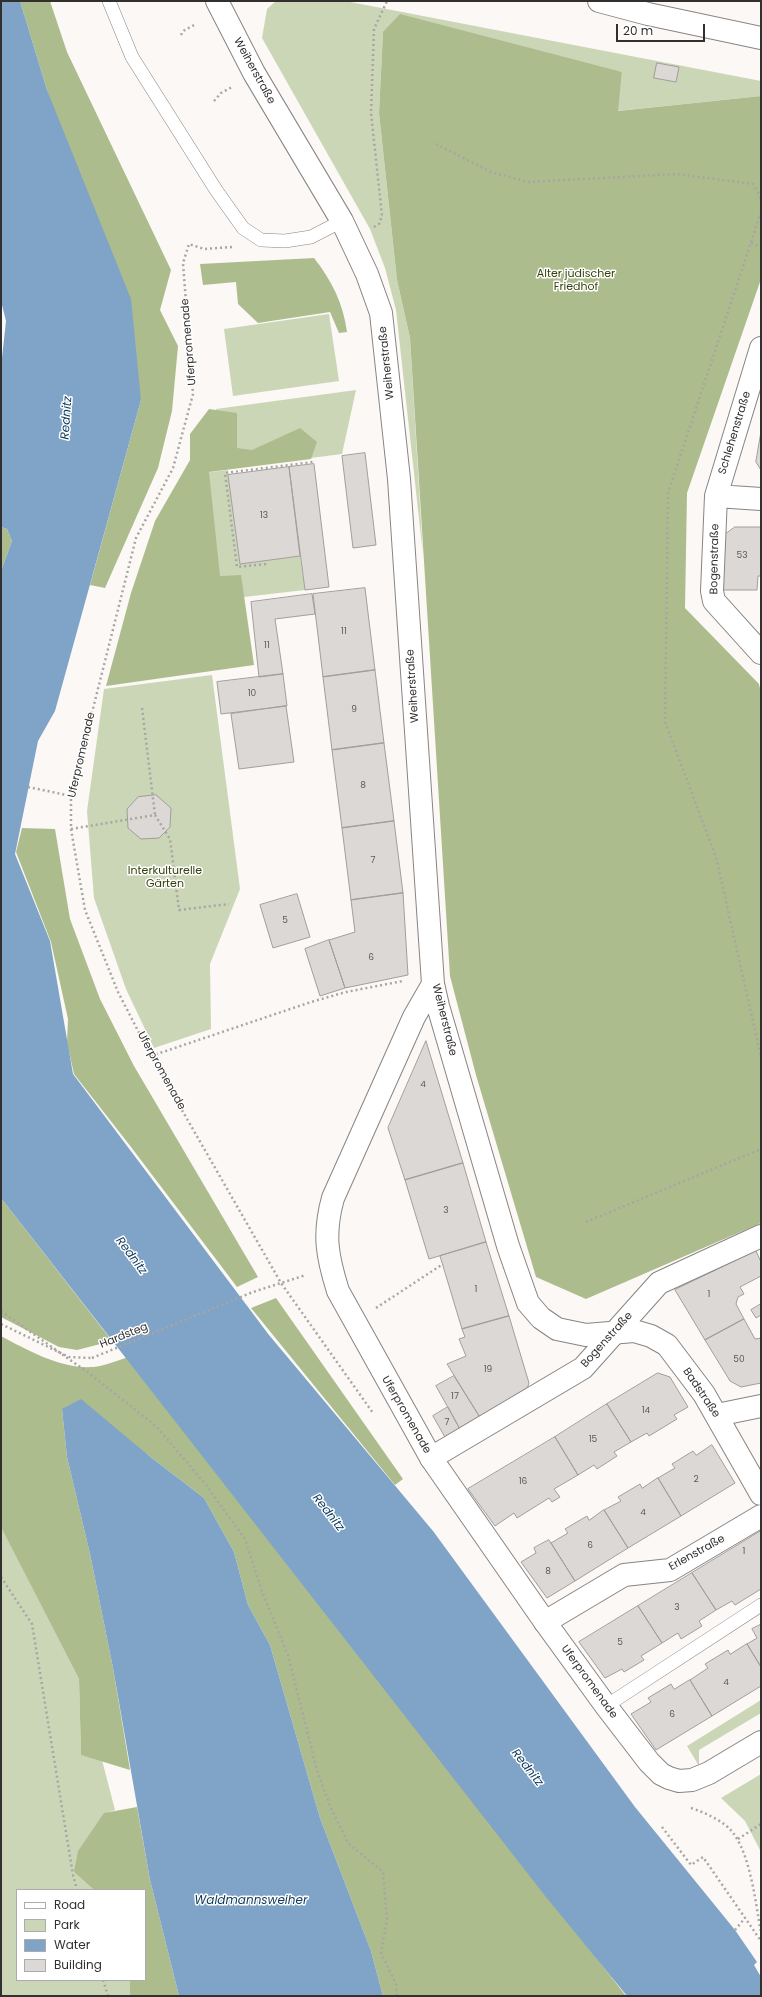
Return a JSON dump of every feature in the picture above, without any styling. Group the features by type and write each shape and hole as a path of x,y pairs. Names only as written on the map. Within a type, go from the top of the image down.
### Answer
{"street":[{"name":"Weiherstraße","path":"217,1 254,74 347,230 367,274 381,313 399,479 433,980 438,1006 508,1246 528,1303 541,1318 557,1329 586,1335 613,1334"},
{"path":"599,1 649,7 761,38"},
{"name":"Schlehenstraße","path":"716,496 761,348"},
{"path":"716,496 761,499"},
{"name":"Bogenstraße","path":"716,496 712,591 714,602 761,653"},
{"name":"Uferpromenade","path":"433,980 411,1024 333,1198 327,1220 327,1244 330,1268 338,1291 431,1458 545,1622 649,1762 661,1774 679,1781 692,1780 709,1773 761,1742"},
{"name":"Bogenstraße","path":"431,1458 583,1368 659,1283 761,1236"},
{"name":"Badstraße","path":"613,1334 634,1331 651,1336 667,1345 704,1394 761,1494"},
{"path":"717,1415 761,1406"},
{"name":"Erlenstraße","path":"545,1622 624,1575 670,1570 761,1516"}],"lane":[{"path":"109,1 132,57 216,190 240,223 260,240 284,241 347,230"},
{"path":"606,1706 761,1605"}],"path":[{"path":"347,230 379,224 382,216 371,113 374,30 387,1"},
{"path":"181,35 184,31 196,24"},
{"path":"214,101 221,93 232,87"},
{"path":"436,144 491,172 529,182 676,174 753,184 759,194 761,203"},
{"path":"761,212 668,493 665,722 716,857 761,1057"},
{"name":"Uferpromenade","path":"260,240 228,249 204,249 189,244 183,263 193,394 173,468 136,538 71,796 71,830 85,910 118,992 151,1056 281,1283"},
{"path":"751,243 761,247"},
{"path":"266,564 237,567 225,473 313,462"},
{"path":"142,708 155,814 170,839 178,910 229,904"},
{"path":"28,787 71,796"},
{"path":"71,830 155,814"},
{"path":"151,1056 311,1002 346,992 433,980"},
{"path":"586,1222 761,1149"},
{"path":"354,1322 443,1264"},
{"name":"Hardsteg","path":"1,1324 69,1357 92,1358 253,1292 281,1283"},
{"path":"1,1311 90,1374 156,1428 206,1485 245,1539 263,1594 288,1655 317,1770 330,1806 348,1843 383,1872 387,1920 381,1953 396,1984 397,1996"},
{"path":"1,1577 32,1624 73,1875 77,1889"},
{"path":"761,1824 738,1839 745,1854 761,1932"},
{"path":"662,1827 691,1865 703,1857 761,1941"},
{"path":"735,1930 745,1918"},
{"path":"103,1981 108,1996"}],"green space":[{"path":"20,1 50,1 67,52 171,270 160,310 178,346 172,411 158,468 105,588 90,585 141,400"},
{"path":"276,1 345,1 761,81 761,96 617,111 622,72 383,32 379,113 397,280 410,338 423,555 396,310 385,268 370,229 262,38 267,9"},
{"name":"Alter jüdischer Friedhof","path":"400,14 622,72 618,111 761,96 761,279 687,493 685,608 759,684 761,693 761,1223 586,1299 536,1277 476,1075 450,976 410,338 397,280 379,113 383,32"},
{"path":"314,258 336,293 343,311 347,332 339,333 330,312 258,323 238,304 236,282 203,285 200,264"},
{"path":"329,314 339,381 233,396 224,329"},
{"path":"356,390 342,454 223,469 216,409"},
{"path":"209,409 237,413 237,448 252,450 300,428 317,442 311,459 209,472 220,576 241,575 254,665 106,686 131,593 155,521 190,460 190,434"},
{"path":"228,470 240,564 300,556 305,590 209,601 195,474"},
{"path":"1,527 7,529 12,541 1,571"},
{"name":"Interkulturelle Gärten","path":"212,675 240,889 210,964 211,1029 154,1048 126,989 94,898 87,811 104,689"},
{"path":"22,828 55,829 70,919 100,999 134,1066 258,1277 237,1287 74,1074 67,1043 68,1019 51,942 16,852"},
{"path":"1,1198 112,1341 77,1350 59,1347 1,1317"},
{"path":"276,1298 403,1479 395,1485 251,1308"},
{"path":"1,1336 46,1358 81,1367 98,1366 129,1357 626,1996 383,1996 371,1951 320,1818 270,1645 248,1605 234,1552 204,1498 148,1455 62,1409 67,1457 90,1554 113,1668 130,1770 81,1755 79,1679 1,1527"},
{"path":"1,1526 79,1679 81,1755 102,1760 115,1810 104,1814 74,1872 93,1889 16,1889 16,1981 130,1981 130,1996 1,1996"},
{"path":"761,1700 761,1713 699,1750 699,1766 687,1746"},
{"path":"761,1774 761,1852 745,1821 721,1798"},
{"path":"137,1807 150,1880 179,1996 130,1996 130,1981 146,1981 146,1889 93,1889 74,1872 78,1851 104,1813"}],"water":[{"name":"Rednitz","path":"1,1 20,1 47,90 131,299 141,400 55,711 38,741 15,854 50,941 73,1074 269,1335 433,1531 635,1807 735,1930 757,1962 754,1965 761,1977 761,1996 627,1996 546,1897 1,1198 1,571 12,541 7,529 1,527 1,367 6,321 1,301"},
{"name":"Waldmannsweiher","path":"81,1399 148,1455 204,1498 234,1552 248,1605 270,1645 320,1818 371,1951 383,1996 179,1996 150,1880 113,1668 90,1554 67,1457 62,1409"}],"building":[{"path":"657,63 679,67 676,82 654,78"},
{"path":"761,432 761,470 756,462"},
{"path":"365,453 376,545 353,548 342,456"},
{"path":"314,464 329,587 305,590 289,467"},
{"path":"289,467 300,556 240,564 228,475"},
{"path":"735,527 761,527 761,576 758,576 757,590 721,590 723,536"},
{"path":"365,588 375,670 323,677 313,594"},
{"path":"312,594 315,614 275,619 283,674 259,677 251,602"},
{"path":"375,670 384,743 332,750 323,677"},
{"path":"283,674 287,706 221,714 217,682"},
{"path":"286,706 294,762 239,769 231,714"},
{"path":"384,743 394,821 342,828 332,750"},
{"path":"156,795 171,808 170,827 159,838 141,839 128,828 127,809 138,797"},
{"path":"394,821 403,893 351,900 342,828"},
{"path":"403,893 408,975 345,988 329,940 355,932 351,900"},
{"path":"297,894 310,937 273,948 260,905"},
{"path":"329,940 345,988 320,996 305,949"},
{"path":"426,1041 463,1163 405,1180 388,1128"},
{"path":"463,1163 486,1242 429,1259 405,1180"},
{"path":"486,1242 509,1316 462,1329 440,1256"},
{"path":"756,1251 761,1262 761,1276 740,1287 744,1294 738,1297 736,1304 744,1319 705,1340 675,1290"},
{"path":"761,1304 761,1315 756,1318 751,1310"},
{"path":"509,1316 529,1383 526,1392 481,1419 447,1364 466,1356 459,1339 465,1337 462,1329"},
{"path":"744,1319 755,1339 761,1338 761,1383 741,1387 730,1381 705,1340"},
{"path":"658,1373 670,1377 688,1407 674,1415 677,1419 649,1436 647,1433 631,1442 607,1404"},
{"path":"454,1376 481,1419 461,1431 436,1386"},
{"path":"607,1404 631,1442 614,1452 617,1456 597,1469 594,1465 578,1475 555,1437"},
{"path":"448,1407 461,1431 446,1439 433,1416"},
{"path":"555,1437 578,1475 554,1489 560,1497 552,1502 549,1498 517,1518 514,1513 495,1526 468,1489"},
{"path":"712,1445 735,1483 681,1516 658,1478 675,1468 672,1464 693,1451 696,1455"},
{"path":"658,1478 681,1516 628,1548 604,1510 621,1501 618,1497 640,1484 642,1488"},
{"path":"604,1510 628,1548 575,1581 551,1543 568,1533 565,1529 587,1516 589,1520"},
{"path":"761,1531 761,1589 735,1605 732,1601 716,1610 692,1573"},
{"path":"549,1540 575,1581 547,1598 521,1562 536,1553 534,1548"},
{"path":"692,1573 716,1610 699,1621 702,1626 681,1639 678,1633 662,1643 638,1606"},
{"path":"638,1606 662,1643 641,1656 644,1660 624,1672 622,1669 605,1678 579,1642"},
{"path":"760,1625 761,1667 747,1644 757,1638 752,1629"},
{"path":"747,1644 761,1667 761,1686 712,1716 690,1680 708,1668 705,1664 728,1650 730,1654"},
{"path":"690,1680 712,1716 656,1750 631,1714 651,1702 648,1698 671,1684 674,1689"}]}
